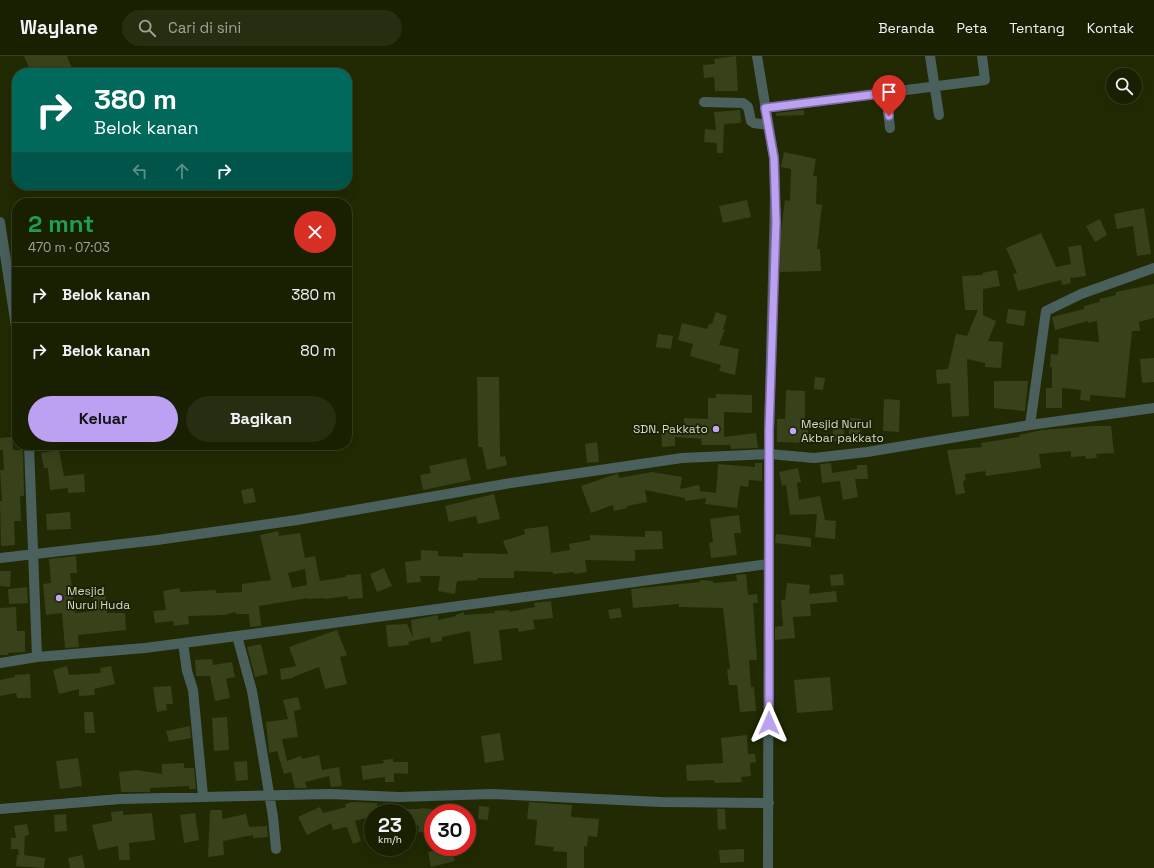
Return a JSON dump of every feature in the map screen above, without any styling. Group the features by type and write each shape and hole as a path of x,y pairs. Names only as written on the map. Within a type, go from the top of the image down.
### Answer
{"street":[{"path":"757,56 774,158 776,222 770,348 768,868"},
{"path":"930,56 939,115"},
{"path":"765,108 985,80 982,56"},
{"path":"886,93 890,128"},
{"path":"704,102 744,103 748,107 751,121 754,123 768,125"},
{"path":"0,222 12,306"},
{"path":"1030,424 1046,310 1087,292 1154,268"},
{"path":"0,558 296,520 511,483 682,458 769,454 814,458 860,453 1030,424 1154,408"},
{"path":"29,450 37,657"},
{"path":"0,663 37,657 144,648 183,643 768,564"},
{"path":"237,636 252,691 276,849"},
{"path":"183,643 187,671 193,690 203,796"},
{"path":"0,809 120,799 330,794 399,797 492,794 662,802 769,803"}],"building":[{"path":"24,56 67,56 72,68 29,68"},
{"path":"736,56 738,91 715,91 714,77 704,78 703,65 715,64 714,59"},
{"path":"740,110 741,123 724,124 723,153 717,153 717,143 704,142 705,129 716,130 714,112"},
{"path":"804,110 804,115 776,116 776,113"},
{"path":"784,152 816,159 813,176 817,176 816,204 822,205 817,249 820,249 821,271 780,272 780,237 785,200 790,201 791,169 781,167"},
{"path":"747,200 751,217 723,223 719,206"},
{"path":"1144,208 1151,254 1137,256 1133,226 1117,229 1114,214"},
{"path":"1100,219 1107,235 1095,242 1086,226"},
{"path":"1041,233 1056,267 1071,264 1068,247 1081,245 1086,276 1070,278 1071,283 1062,285 1061,280 1018,291 1013,274 1017,273 1006,248"},
{"path":"997,270 1000,286 983,289 983,315 996,321 988,341 1003,342 1001,368 985,367 985,363 967,359 969,416 952,417 950,383 937,384 936,370 948,369 956,334 967,336 978,310 965,310 962,276 983,275 982,273"},
{"path":"1154,284 1154,318 1139,322 1140,331 1132,331 1125,398 1090,395 1090,401 1080,400 1081,390 1062,388 1062,408 1046,408 1046,388 1052,388 1052,367 1050,367 1051,354 1058,355 1059,338 1099,342 1097,321 1088,323 1088,321 1055,330 1052,317 1084,309 1084,306 1100,302 1099,299 1116,295 1116,292"},
{"path":"1008,309 1026,311 1024,326 1006,323"},
{"path":"716,312 727,316 723,329 725,329 719,345 739,349 735,375 719,371 721,365 690,356 693,344 678,340 682,323 707,329 710,323 712,324"},
{"path":"658,334 673,336 671,349 656,347"},
{"path":"1154,358 1154,382 1142,383 1140,359"},
{"path":"477,377 499,377 500,457 505,456 507,465 487,470 482,447 478,447"},
{"path":"815,377 825,378 823,390 814,389"},
{"path":"994,381 1028,381 1025,411 994,408"},
{"path":"786,390 805,391 805,420 808,420 808,443 777,442 777,419 785,419"},
{"path":"716,394 752,395 752,413 724,412 724,437 756,433 758,448 731,449 730,445 702,445 701,439 704,439 675,437 675,446 662,447 661,428 684,427 684,418 708,419 708,398 716,398"},
{"path":"884,399 900,400 899,432 883,431"},
{"path":"850,418 861,419 860,435 849,434"},
{"path":"1111,426 1114,453 1096,454 1097,458 1086,459 1085,456 1071,457 1071,451 1039,454 1041,468 986,476 985,471 965,474 966,480 963,481 965,493 956,495 947,450 982,447 981,443 1020,437 1019,435 1042,430"},
{"path":"833,428 844,429 844,442 833,441"},
{"path":"12,437 12,450 23,450 24,496 20,496 21,521 14,521 15,545 1,546 0,501 2,501 0,470 4,470 3,450 0,450 0,438"},
{"path":"597,442 599,462 587,463 585,444"},
{"path":"59,450 64,476 84,474 85,492 68,493 68,488 50,490 48,468 44,468 41,453"},
{"path":"466,458 471,480 423,490 420,475 431,473 429,466"},
{"path":"755,463 762,463 762,481 749,480 748,487 740,486 737,508 705,504 706,498 685,501 685,498 645,490 647,502 627,506 627,508 614,511 613,505 591,513 581,486 616,474 618,474 619,478 652,472 682,477 680,489 699,485 700,491 716,493 718,464 755,467"},
{"path":"831,463 832,473 857,469 857,465 867,465 868,479 855,479 858,497 843,500 840,481 822,483 820,464"},
{"path":"798,468 801,482 797,483 799,500 820,496 825,520 836,521 835,539 815,537 817,514 790,515 786,485 782,486 779,472"},
{"path":"253,488 256,502 244,504 241,490"},
{"path":"494,494 500,519 478,524 476,516 449,522 445,506"},
{"path":"70,512 71,529 47,530 46,514"},
{"path":"739,515 741,533 734,533 737,555 711,558 709,543 713,542 710,519"},
{"path":"548,526 551,553 570,550 569,544 590,540 590,535 645,537 645,531 662,531 663,549 635,550 635,561 585,560 587,572 574,574 574,572 553,574 553,572 514,571 514,578 477,578 478,580 457,581 455,594 438,591 440,576 420,576 421,582 407,583 405,562 421,560 421,550 438,551 438,556 463,557 463,553 508,554 503,541 525,534 524,529"},
{"path":"278,531 279,536 300,533 305,558 315,556 320,581 346,577 346,575 361,574 363,598 348,599 347,596 325,599 308,598 259,606 261,626 250,627 249,614 236,614 235,612 224,615 188,616 189,624 174,626 173,621 155,623 153,611 166,610 163,591 180,588 180,592 216,590 216,593 242,592 242,584 271,580 260,535","holes":["305,569 307,585 292,588 288,573"]},
{"path":"776,534 811,538 811,547 775,543"},
{"path":"76,556 77,573 70,573 75,613 94,611 93,590 105,589 107,613 125,613 126,630 78,635 79,647 65,648 62,613 46,615 43,584 51,583 49,559"},
{"path":"384,568 392,586 377,592 370,574"},
{"path":"0,571 11,571 10,587 0,586"},
{"path":"746,574 748,595 757,594 758,603 753,603 757,660 749,660 751,687 754,687 756,711 740,712 737,685 729,685 727,669 730,669 723,608 679,607 679,604 633,608 631,589 700,582 700,580 713,581 713,583 737,581 736,575"},
{"path":"843,574 844,585 831,586 830,575"},
{"path":"787,583 810,585 809,594 836,591 837,602 810,604 811,616 793,617 795,638 775,640 775,627 783,626 781,600 785,600"},
{"path":"27,587 28,603 9,604 8,589"},
{"path":"551,601 553,618 533,620 535,629 519,632 518,628 499,630 502,660 474,664 470,631 442,637 442,641 431,643 430,637 408,642 409,645 388,647 386,625 407,624 413,638 411,620 438,615 438,620 456,616 464,612 464,615 495,613 494,611 509,610 509,612 535,607 534,603"},
{"path":"16,607 17,631 25,631 25,652 0,655 0,608"},
{"path":"620,608 622,617 610,619 608,610"},
{"path":"337,630 347,655 340,657 347,684 325,689 319,667 293,678 281,680 280,669 296,666 289,647"},
{"path":"261,644 268,674 255,677 247,647"},
{"path":"212,659 213,665 232,662 235,677 226,679 230,698 215,701 210,676 196,676 195,660"},
{"path":"67,666 69,675 101,673 100,668 111,666 115,684 94,689 95,695 79,696 79,689 59,694 53,670"},
{"path":"30,674 31,698 17,698 16,693 0,696 0,680 15,677 15,675"},
{"path":"830,677 833,710 797,713 794,680"},
{"path":"171,686 173,704 166,704 167,710 157,712 153,687"},
{"path":"298,697 301,709 294,711 298,737 282,739 287,761 301,756 302,759 319,755 322,770 339,767 342,786 331,787 329,776 305,782 307,788 295,788 291,772 284,774 277,751 269,753 266,722 288,719 283,700"},
{"path":"84,712 93,712 95,733 85,733"},
{"path":"227,717 229,750 214,751 212,718"},
{"path":"190,726 191,738 169,742 166,731"},
{"path":"500,733 504,760 485,763 481,736"},
{"path":"747,735 748,754 755,754 756,762 750,763 751,776 741,777 742,782 715,783 714,780 687,781 686,765 723,763 721,738"},
{"path":"78,758 82,786 60,789 56,761"},
{"path":"393,759 393,762 408,762 408,774 394,773 394,782 385,782 385,777 363,780 361,766 384,763 383,760"},
{"path":"247,761 248,780 236,781 234,762"},
{"path":"184,763 184,768 194,768 196,789 189,789 189,786 150,788 150,792 121,792 119,772 137,770 162,774 162,764"},
{"path":"353,802 377,803 364,804 364,818 355,821 361,841 353,844 347,827 333,830 331,823 307,835 298,817 320,807 323,813 346,807 345,804"},
{"path":"529,802 572,805 571,817 599,819 597,837 588,836 587,847 584,846 584,868 567,868 567,852 553,851 554,847 535,845 537,820 527,819"},
{"path":"479,806 489,807 488,820 478,819"},
{"path":"424,808 424,832 418,832 419,826 416,826 416,809"},
{"path":"717,809 725,809 726,829 718,830"},
{"path":"210,810 222,810 222,819 246,814 249,827 267,826 268,837 253,838 253,835 223,841 224,855 208,857"},
{"path":"123,811 123,815 152,813 155,840 129,843 130,860 119,860 118,846 98,850 92,825 112,821 111,812"},
{"path":"195,813 199,840 184,843 180,815"},
{"path":"66,814 67,831 55,832 54,815"},
{"path":"27,824 29,835 25,836 24,855 45,858 44,868 16,866 17,855 19,855 18,849 11,849 11,838 16,838 14,826"},
{"path":"744,849 744,862 720,863 719,850"},
{"path":"82,855 85,868 70,868 68,858"},
{"path":"429,856 454,856 455,861 431,867"}],"place":[{"name":"SDN. Pakkato","path":"716,429"},
{"name":"Mesjid Nurul Akbar pakkato","path":"793,431"},
{"name":"Mesjid Nurul Huda","path":"59,598"}],"route":[{"path":"769,723 768,564 770,348 776,222 774,158 765,108 886,93 889,116"}]}
